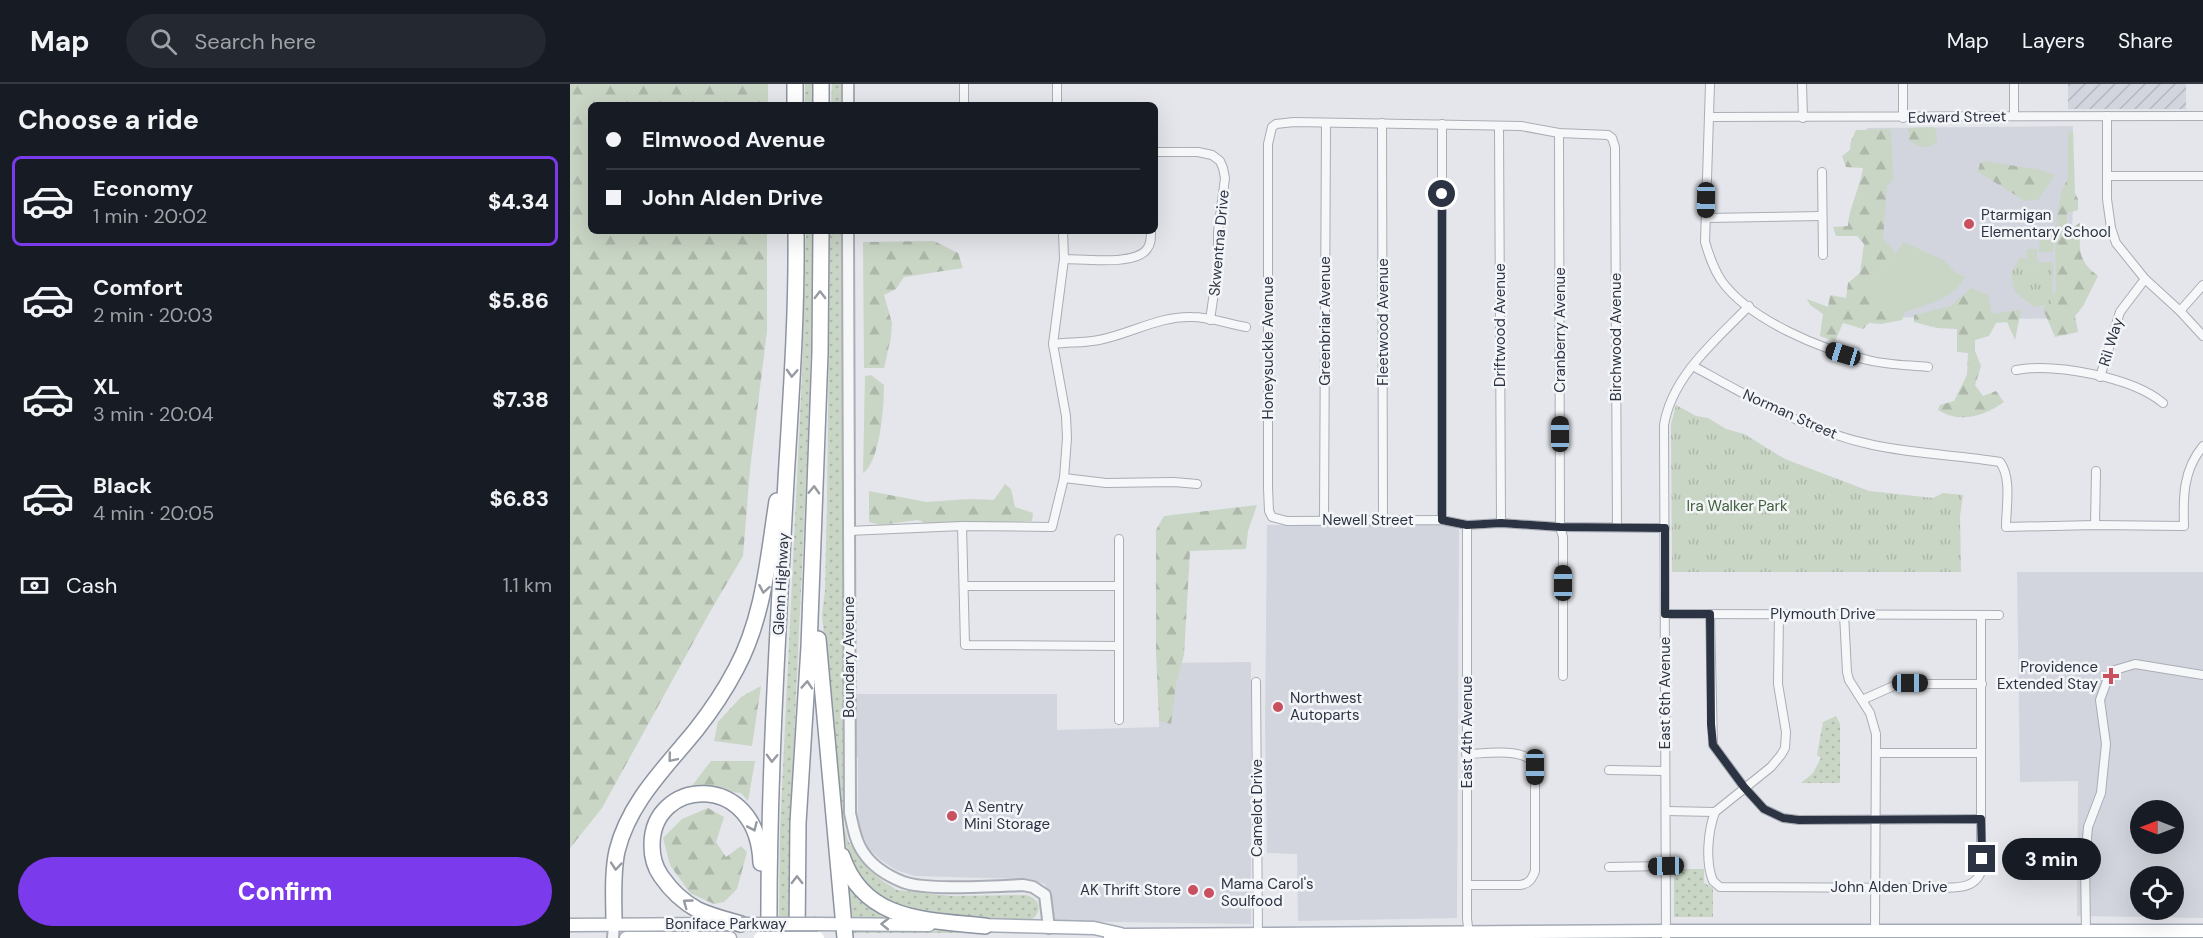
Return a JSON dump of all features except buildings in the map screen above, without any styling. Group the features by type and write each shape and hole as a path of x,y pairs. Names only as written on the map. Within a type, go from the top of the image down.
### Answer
{"highway":[{"path":"795,84 795,102"},
{"path":"821,84 821,102"},
{"name":"Glenn Highway","path":"769,938 768,866 794,339 796,234"},
{"name":"Glenn Highway","path":"797,938 798,823 809,647 820,353 821,234"},
{"path":"618,934 616,862 627,824 650,785 714,706 736,668 754,627 765,583 790,406"},
{"path":"813,517 819,662 844,931"},
{"path":"741,924 710,915 689,904 668,885 655,868 652,849 654,828 664,812 679,799 696,794 714,795 733,802 747,815 756,834 760,859 762,938"},
{"path":"833,800 843,860 851,876 867,896 886,909 901,915 985,926"}],"main road":[{"name":"Boniface Parkway","path":"618,934 741,924 816,924 844,931 985,926 1049,933 1094,928 1126,935"},
{"path":"570,925 618,934"},
{"name":"Boniface Parkway","path":"1110,938 1126,935 1666,934 1875,930 2203,931"},
{"name":"Boniface Parkway","path":"618,934 638,938 730,938"},
{"name":"Boniface Parkway","path":"762,938 826,938"}],"street":[{"path":"848,84 848,102"},
{"path":"964,84 964,102"},
{"path":"1057,102 1058,84"},
{"path":"1710,84 1711,117 1705,242 1714,269 1722,281 1749,306 1776,326 1818,346 1869,361 1928,367"},
{"path":"1802,84 1803,118"},
{"path":"1903,84 1903,118"},
{"path":"2014,84 2014,116"},
{"path":"2107,116 2107,199 2113,236 2125,256 2145,279 2203,336"},
{"name":"Edward Street","path":"1711,117 2203,116"},
{"path":"1326,123 1521,126 1559,133"},
{"name":"Honeysuckle Avenue","path":"1287,521 1272,517 1269,504 1268,163 1270,130 1276,124 1326,123"},
{"name":"Greenbriar Avenue","path":"1324,520 1326,123"},
{"name":"Fleetwood Avenue","path":"1382,123 1383,521"},
{"path":"1442,124 1442,520"},
{"name":"Driftwood Avenue","path":"1499,126 1501,523"},
{"name":"Birchwood Avenue","path":"1559,133 1608,135 1612,138 1615,147 1617,528"},
{"name":"Cranberry Avenue","path":"1559,133 1560,527 1563,537 1563,676"},
{"name":"Skwentna Drive","path":"1158,152 1198,152 1212,155 1220,161 1223,168 1225,178 1218,232 1218,265 1210,320"},
{"path":"1822,172 1823,255"},
{"path":"2108,176 2203,176"},
{"path":"1706,218 1821,216"},
{"name":"Boundary Aveune","path":"848,234 850,813 855,837 863,852 878,869 904,883 929,886 1023,885 1033,887 1045,895 1049,933"},
{"path":"848,531 963,526 1052,527 1064,478 1067,438 1066,416 1053,344 1064,259 1063,234"},
{"path":"1064,259 1128,259 1139,256 1151,243 1151,234"},
{"name":"Ril Way","path":"2100,377 2120,312 2145,279"},
{"path":"2180,311 2203,285"},
{"name":"East 6th Avenue","path":"1666,934 1664,424 1666,412 1679,384 1749,306"},
{"path":"1053,344 1097,341 1159,320 1194,317 1246,327"},
{"name":"Norman Street","path":"1693,366 1771,409 1814,428 1842,437 1901,451 2000,462 2005,469 2006,527 2095,525"},
{"path":"2016,370 2038,367 2100,377 2137,387 2163,403"},
{"path":"2096,471 2095,525 2184,526 2185,484 2192,463 2203,446"},
{"path":"1064,478 1106,483 1197,484"},
{"name":"Newell Street","path":"1287,521 1442,520 1467,525 1501,523 1560,527 1665,528"},
{"name":"East 4th Avenue","path":"1467,525 1466,754 1469,935"},
{"path":"963,526 965,645 1119,646"},
{"path":"1119,539 1119,720"},
{"path":"963,586 1119,586"},
{"name":"Plymouth Drive","path":"1665,614 1999,615"},
{"path":"1710,614 1713,745 1744,787 1764,809 1783,818 1799,820 1981,819"},
{"path":"1666,811 1715,812 1771,767 1785,748 1786,732 1778,684 1779,614"},
{"path":"1844,614 1847,672 1849,680 1870,713 1877,753 1875,930"},
{"name":"John Alden Drive","path":"1715,812 1711,823 1709,848 1711,875 1716,885 1720,887 1938,888 1973,884 1981,872 1981,615"},
{"path":"2086,931 2085,863 2088,827 2101,792 2106,744 2100,700 2108,678 2115,670 2135,664 2203,675"},
{"name":"Camelot Drive","path":"1256,682 1258,935"},
{"path":"1862,700 1888,686 1898,684 1982,684"},
{"path":"1877,753 1981,753"},
{"path":"1466,754 1524,754 1534,761 1535,767 1535,871 1532,879 1520,885 1467,885"},
{"path":"1610,770 1665,771"},
{"path":"1609,867 1666,866"}],"shaded area":[{"path":"2068,84 2186,84 2186,109 2068,109"},
{"name":"Ptarmigan Elementary School","path":"2073,126 2072,319 1864,317 1867,128"},
{"path":"1267,525 1451,525 1459,530 1457,918 1298,921 1297,854 1267,853 1265,726"},
{"name":"Providence Extended Stay","path":"2017,572 2203,572 2203,918 2184,918 2184,866 2130,866 2130,917 2077,916 2078,781 2020,782"},
{"path":"1251,662 1251,924 1053,921 1045,884 1025,879 915,876 896,870 868,848 861,832 858,819 858,757 854,757 854,694 1057,694 1057,730 1159,727 1160,663"}],"green space":[{"path":"570,84 768,84 768,102 588,102 588,234 767,234 767,331 750,469 743,556 602,808 570,848"},
{"path":"805,84 812,84 813,102 805,102"},
{"path":"832,84 844,84 844,102 831,102"},
{"path":"1933,127 1936,130 1937,142 1933,145 1923,147 1909,140 1908,128"},
{"path":"1891,129 1893,179 1887,186 1883,239 1895,255 1875,278 1878,301 1905,312 1902,320 1881,324 1869,323 1863,329 1843,323 1835,341 1820,336 1823,314 1810,305 1807,299 1828,307 1830,295 1846,298 1848,283 1860,273 1864,244 1857,236 1836,236 1833,227 1848,226 1850,211 1863,168 1846,167 1842,156 1850,150 1856,130"},
{"path":"2073,131 2075,193 2078,199 2078,210 2067,213 2067,231 2080,223 2080,247 2083,259 2098,276 2083,306 2075,316 2078,332 2055,337 2043,309 2056,290 2055,230 2061,193 2068,178 2068,132"},
{"path":"1985,161 2041,170 2055,175 2038,200 2025,201 1978,172 1980,163"},
{"path":"806,234 813,234 806,489 794,746 789,918 779,917 780,830 802,375"},
{"path":"830,234 844,234 843,762 844,825 848,841 868,869 897,890 951,896 1026,895 1034,898 1038,904 1038,911 1034,918 1029,920 938,915 896,907 867,889 849,860 841,819 822,614 825,591"},
{"path":"2040,240 2054,240 2053,252 2039,252"},
{"path":"934,241 958,253 963,268 904,277 896,289 884,295 892,323 884,368 864,368 863,242"},
{"path":"1903,242 1943,260 1955,272 1965,277 1947,296 1905,312 1878,301 1871,284"},
{"path":"2027,249 2037,249 2038,283 2026,283"},
{"path":"2020,258 2026,258 2026,283 2038,283 2038,262 2053,262 2052,304 2034,307 2015,292 2011,273"},
{"path":"1971,288 1988,295 1992,314 2021,310 2015,340 2007,322 1996,323 1989,336 1975,340 1975,351 1981,366 1975,385 1983,396 1996,391 2004,402 1980,414 1955,417 1938,410 1940,405 1954,401 1967,375 1968,353 1957,352 1957,329 1937,328 1914,322 1914,315 1951,306"},
{"path":"871,375 884,385 883,406 877,446 869,467 863,473 865,376"},
{"name":"Ira Walker Park","path":"1676,405 1696,416 1708,418 1726,429 1744,434 1785,459 1869,491 1933,498 1943,493 1963,495 1960,516 1961,572 1672,572 1671,424"},
{"path":"1005,484 1011,489 1015,507 1033,513 1032,521 932,525 918,520 880,525 869,522 869,491 926,502 994,500"},
{"path":"1257,505 1248,531 1246,549 1190,551 1184,655 1176,684 1171,724 1159,721 1156,653 1156,530 1164,516"},
{"path":"761,686 752,746 714,741 718,722 741,697"},
{"path":"1836,716 1840,724 1840,783 1801,783 1813,773 1821,758 1817,755 1823,722"},
{"path":"711,761 755,761 748,801 741,793 691,787"},
{"path":"708,808 724,817 716,842 726,857 741,846 747,852 737,889 724,902 714,904 690,893 670,865 663,838 682,819"},
{"path":"1674,869 1704,869 1704,883 1713,888 1713,917 1674,917"},
{"path":"846,877 891,915 890,917 853,917 848,912"},
{"path":"851,929 959,931 959,933 850,933"}],"place":[{"name":"Ptarmigan Elementary School","path":"1969,224"},
{"name":"Providence Extended Stay","path":"2111,676"},
{"name":"Northwest Autoparts","path":"1278,707"},
{"name":"A Sentry Mini Storage","path":"952,816"},
{"name":"AK Thrift Store","path":"1193,890"},
{"name":"Mama Carol's Soulfood","path":"1209,893"}],"route":[{"path":"1442,194 1442,520 1467,525 1501,523 1560,527 1665,528 1665,614 1710,614 1713,745 1720,758 1754,799 1772,814 1799,820 1981,819 1982,859"}]}
